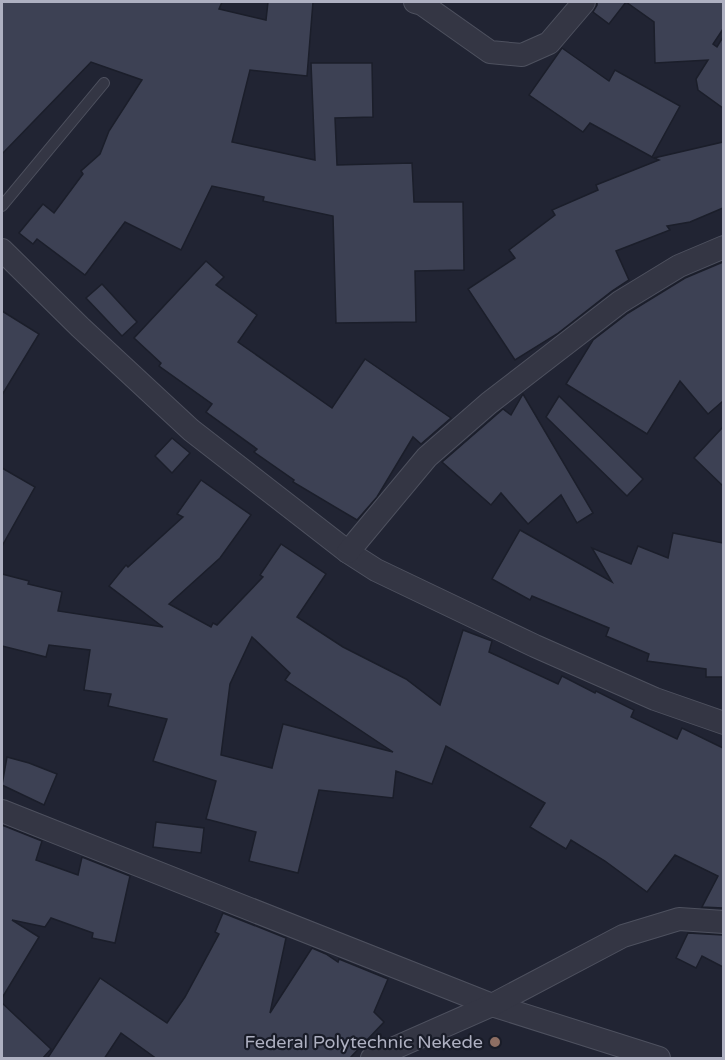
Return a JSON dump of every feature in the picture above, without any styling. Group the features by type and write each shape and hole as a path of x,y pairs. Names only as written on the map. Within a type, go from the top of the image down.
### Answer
{"street":[{"path":"415,2 422,4 490,52 522,55 549,43 584,2"},
{"path":"348,552 427,457 489,403 620,302 679,266 723,247"},
{"path":"2,249 80,327 191,430 348,552 376,570 535,646 655,699 723,723"},
{"path":"2,811 492,1005 659,1059"},
{"path":"372,1059 492,1005 623,936 679,919 723,922"}],"lane":[{"path":"2,206 104,83"}],"building":[{"path":"2,2 222,2 219,9 266,20 268,2 313,2 307,76 250,70 232,142 315,160 311,63 372,63 373,117 335,118 337,165 412,163 414,202 463,202 464,270 415,271 416,322 336,323 333,216 263,201 264,197 212,186 181,250 125,222 85,275 37,239 33,244 19,233 43,204 54,213 83,174 81,171 100,154 109,131 142,80 91,62 2,154"},
{"path":"597,2 626,2 609,24 593,12"},
{"path":"626,2 723,2 723,29 713,44 717,47 723,37 723,108 698,90 696,79 708,60 655,63 654,22"},
{"path":"562,48 609,81 615,70 680,106 652,157 590,123 583,132 529,95"},
{"path":"723,142 723,208 690,222 667,226 670,230 616,251 629,280 557,334 515,360 468,289 515,258 509,250 555,215 552,210 598,190 596,185 659,160 654,158"},
{"path":"206,261 224,277 216,285 257,315 238,342 332,408 365,359 451,418 421,444 413,437 377,497 357,520 293,482 294,480 254,452 257,449 206,412 212,404 159,366 161,363 134,338"},
{"path":"723,262 723,401 708,414 680,381 647,434 566,384 593,340 628,313 685,278"},
{"path":"102,284 137,322 122,336 86,298"},
{"path":"2,311 39,334 2,395"},
{"path":"523,394 593,513 577,523 561,495 528,524 501,493 491,505 442,462 503,409 511,415"},
{"path":"559,396 643,479 627,496 546,417"},
{"path":"723,427 723,486 694,458"},
{"path":"172,438 190,453 172,473 155,456"},
{"path":"2,468 35,487 2,546"},
{"path":"201,480 251,515 220,558 169,604 211,627 213,623 217,625 263,577 260,575 281,544 326,574 297,617 343,647 406,679 440,705 463,630 492,641 489,652 558,684 562,676 595,693 596,691 634,710 631,717 677,739 682,728 723,748 723,908 702,907 718,876 675,855 647,892 605,861 571,840 566,849 530,827 545,803 446,746 432,784 396,771 393,798 319,790 298,873 249,861 256,832 206,819 216,781 153,761 167,719 108,706 111,694 84,690 90,650 49,645 46,657 2,646 2,574 29,581 28,584 62,592 58,611 163,627 109,586 126,565 128,567 183,517 177,514","holes":["252,637 290,673 285,680 393,752 283,724 272,768 221,755 230,684"]},
{"path":"520,530 612,582 592,548 631,564 638,546 668,558 673,533 723,543 723,677 706,677 706,669 647,661 649,654 606,636 609,628 532,596 530,600 492,579"},
{"path":"7,757 57,774 44,805 2,785"},
{"path":"156,822 204,828 201,853 153,847"},
{"path":"2,825 42,841 36,860 78,875 82,857 130,876 115,943 92,938 93,933 51,918 45,927 12,920 39,937 2,998"},
{"path":"223,913 286,938 270,1013 312,948 338,962 339,959 388,979 374,1012 384,1022 349,1059 157,1059 121,1033 104,1059 47,1059 100,978 167,1023 185,997 219,934 215,932"},
{"path":"688,933 723,935 723,967 702,956 696,968 676,958"},
{"path":"2,1003 51,1049 42,1059 2,1059"}],"place":[{"name":"Federal Polytechnic Nekede","path":"495,1042"}]}
